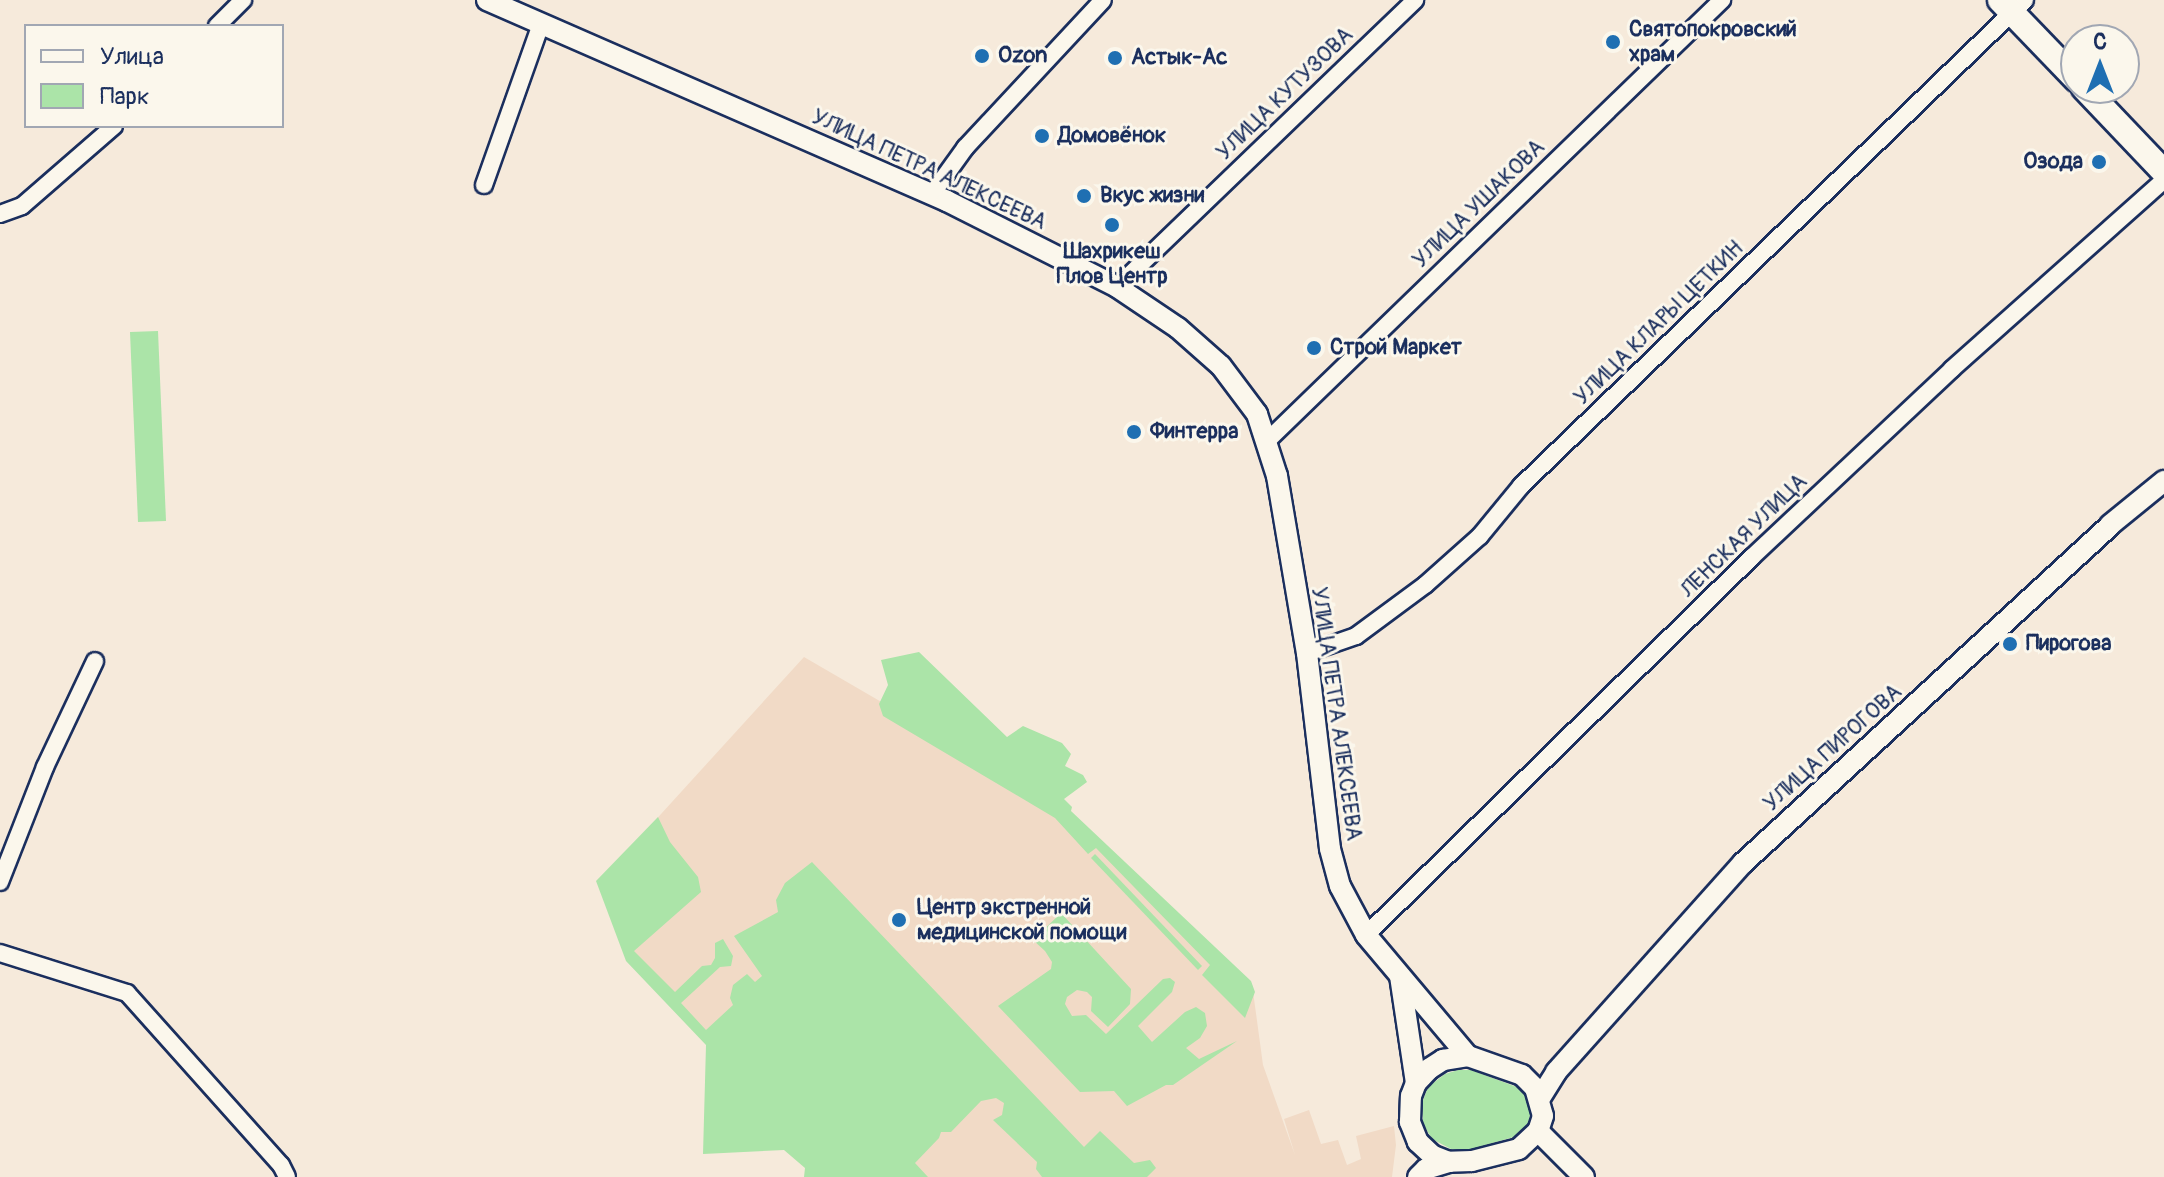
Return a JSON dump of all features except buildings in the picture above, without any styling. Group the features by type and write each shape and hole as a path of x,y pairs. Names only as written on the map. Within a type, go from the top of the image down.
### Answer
{"main road":[{"path":"2013,4 2060,60"},
{"path":"2099,104 2164,172"}],"street":[{"path":"219,24 243,0"},
{"name":"УЛИЦА ПЕТРА АЛЕКСЕЕВА","path":"487,0 932,194 1117,287 1178,328 1221,366 1257,414 1277,476 1307,653 1330,849 1340,886 1366,935 1468,1056"},
{"path":"932,194 965,148 1103,0"},
{"name":"УЛИЦА КУТУЗОВА","path":"1117,287 1415,0"},
{"name":"УЛИЦА УШАКОВА","path":"1267,441 1722,0"},
{"name":"УЛИЦА КЛАРЫ ЦЕТКИН","path":"1307,653 1356,636 1425,585 1480,536 1532,475 2013,4"},
{"path":"484,185 541,24"},
{"path":"0,214 22,206 112,128"},
{"name":"ЛЕНСКАЯ УЛИЦА","path":"1366,935 1752,557 1952,369 2164,180"},
{"name":"УЛИЦА ПИРОГОВА","path":"1540,1098 1556,1072 1743,863 2110,525 2164,481"},
{"path":"0,882 45,767 95,661"},
{"path":"0,953 127,993 281,1165 287,1177"},
{"path":"1400,976 1416,1083 1410,1122 1418,1142 1417,1177"},
{"path":"1416,1083 1443,1060 1468,1056 1522,1075 1556,1072"},
{"path":"1417,1177 1426,1169 1449,1162 1472,1161 1519,1149 1538,1131 1543,1116 1540,1098 1522,1075"},
{"path":"1538,1131 1584,1177"},
{"path":"1418,1142 1433,1156 1449,1162"}],"shaded area":[{"name":"Центр экстренной медицинской помощи","path":"804,657 1069,811 1252,984 1263,1065 1295,1155 1284,1119 1309,1110 1321,1144 1338,1140 1347,1165 1361,1159 1356,1136 1394,1126 1396,1145 1392,1177 850,1177 629,958 600,881"}],"green space":[{"path":"158,331 166,521 138,522 130,332"},
{"path":"919,652 1007,737 1023,726 1062,743 1071,754 1065,766 1083,775 1087,782 1064,799 1072,807 1071,811 1251,981 1255,992 1245,1018 1202,975 1210,965 1096,848 1088,854 1055,818 883,716 879,704 888,685 881,660"},
{"path":"658,817 670,842 698,877 701,892 634,951 675,992 702,966 711,965 715,958 715,943 723,939 733,956 731,966 720,967 681,1003 706,1030 733,1005 730,998 733,985 747,974 755,982 762,976 734,936 778,912 776,900 785,883 812,862 1084,1147 1100,1131 1134,1163 1150,1160 1156,1168 1147,1177 1042,1177 1036,1169 1037,1162 993,1120 1002,1115 1004,1103 996,1098 981,1101 951,1132 941,1132 915,1163 928,1177 804,1177 805,1168 784,1150 703,1154 706,1045 626,961 596,881"},
{"path":"1095,854 1202,966 1198,970 1091,858"},
{"path":"1061,913 1131,989 1130,1004 1108,1027 1091,1011 1092,997 1087,992 1077,990 1067,997 1065,1004 1072,1016 1086,1015 1106,1034 1163,979 1170,978 1175,982 1172,992 1138,1026 1152,1042 1185,1012 1196,1007 1205,1013 1207,1026 1200,1038 1186,1048 1199,1059 1237,1041 1173,1085 1166,1085 1127,1106 1114,1091 1080,1092 998,1006 1051,969 1052,962 1033,940"},
{"path":"1471,1070 1517,1087 1527,1098 1531,1112 1527,1127 1514,1137 1468,1150 1451,1149 1432,1139 1423,1124 1422,1103 1428,1087 1445,1074"}],"place":[{"name":"Святопокровский храм","path":"1613,42"},
{"name":"Ozon","path":"982,56"},
{"name":"Астык-Ас","path":"1115,58"},
{"name":"Домовёнок","path":"1042,136"},
{"name":"Озода","path":"2099,162"},
{"name":"Вкус жизни","path":"1084,196"},
{"name":"Шахрикеш Плов Центр","path":"1112,225"},
{"name":"Строй Маркет","path":"1314,348"},
{"name":"Финтерра","path":"1134,432"},
{"name":"Пирогова","path":"2010,644"},
{"name":"Центр экстренной медицинской помощи","path":"899,920"}]}
